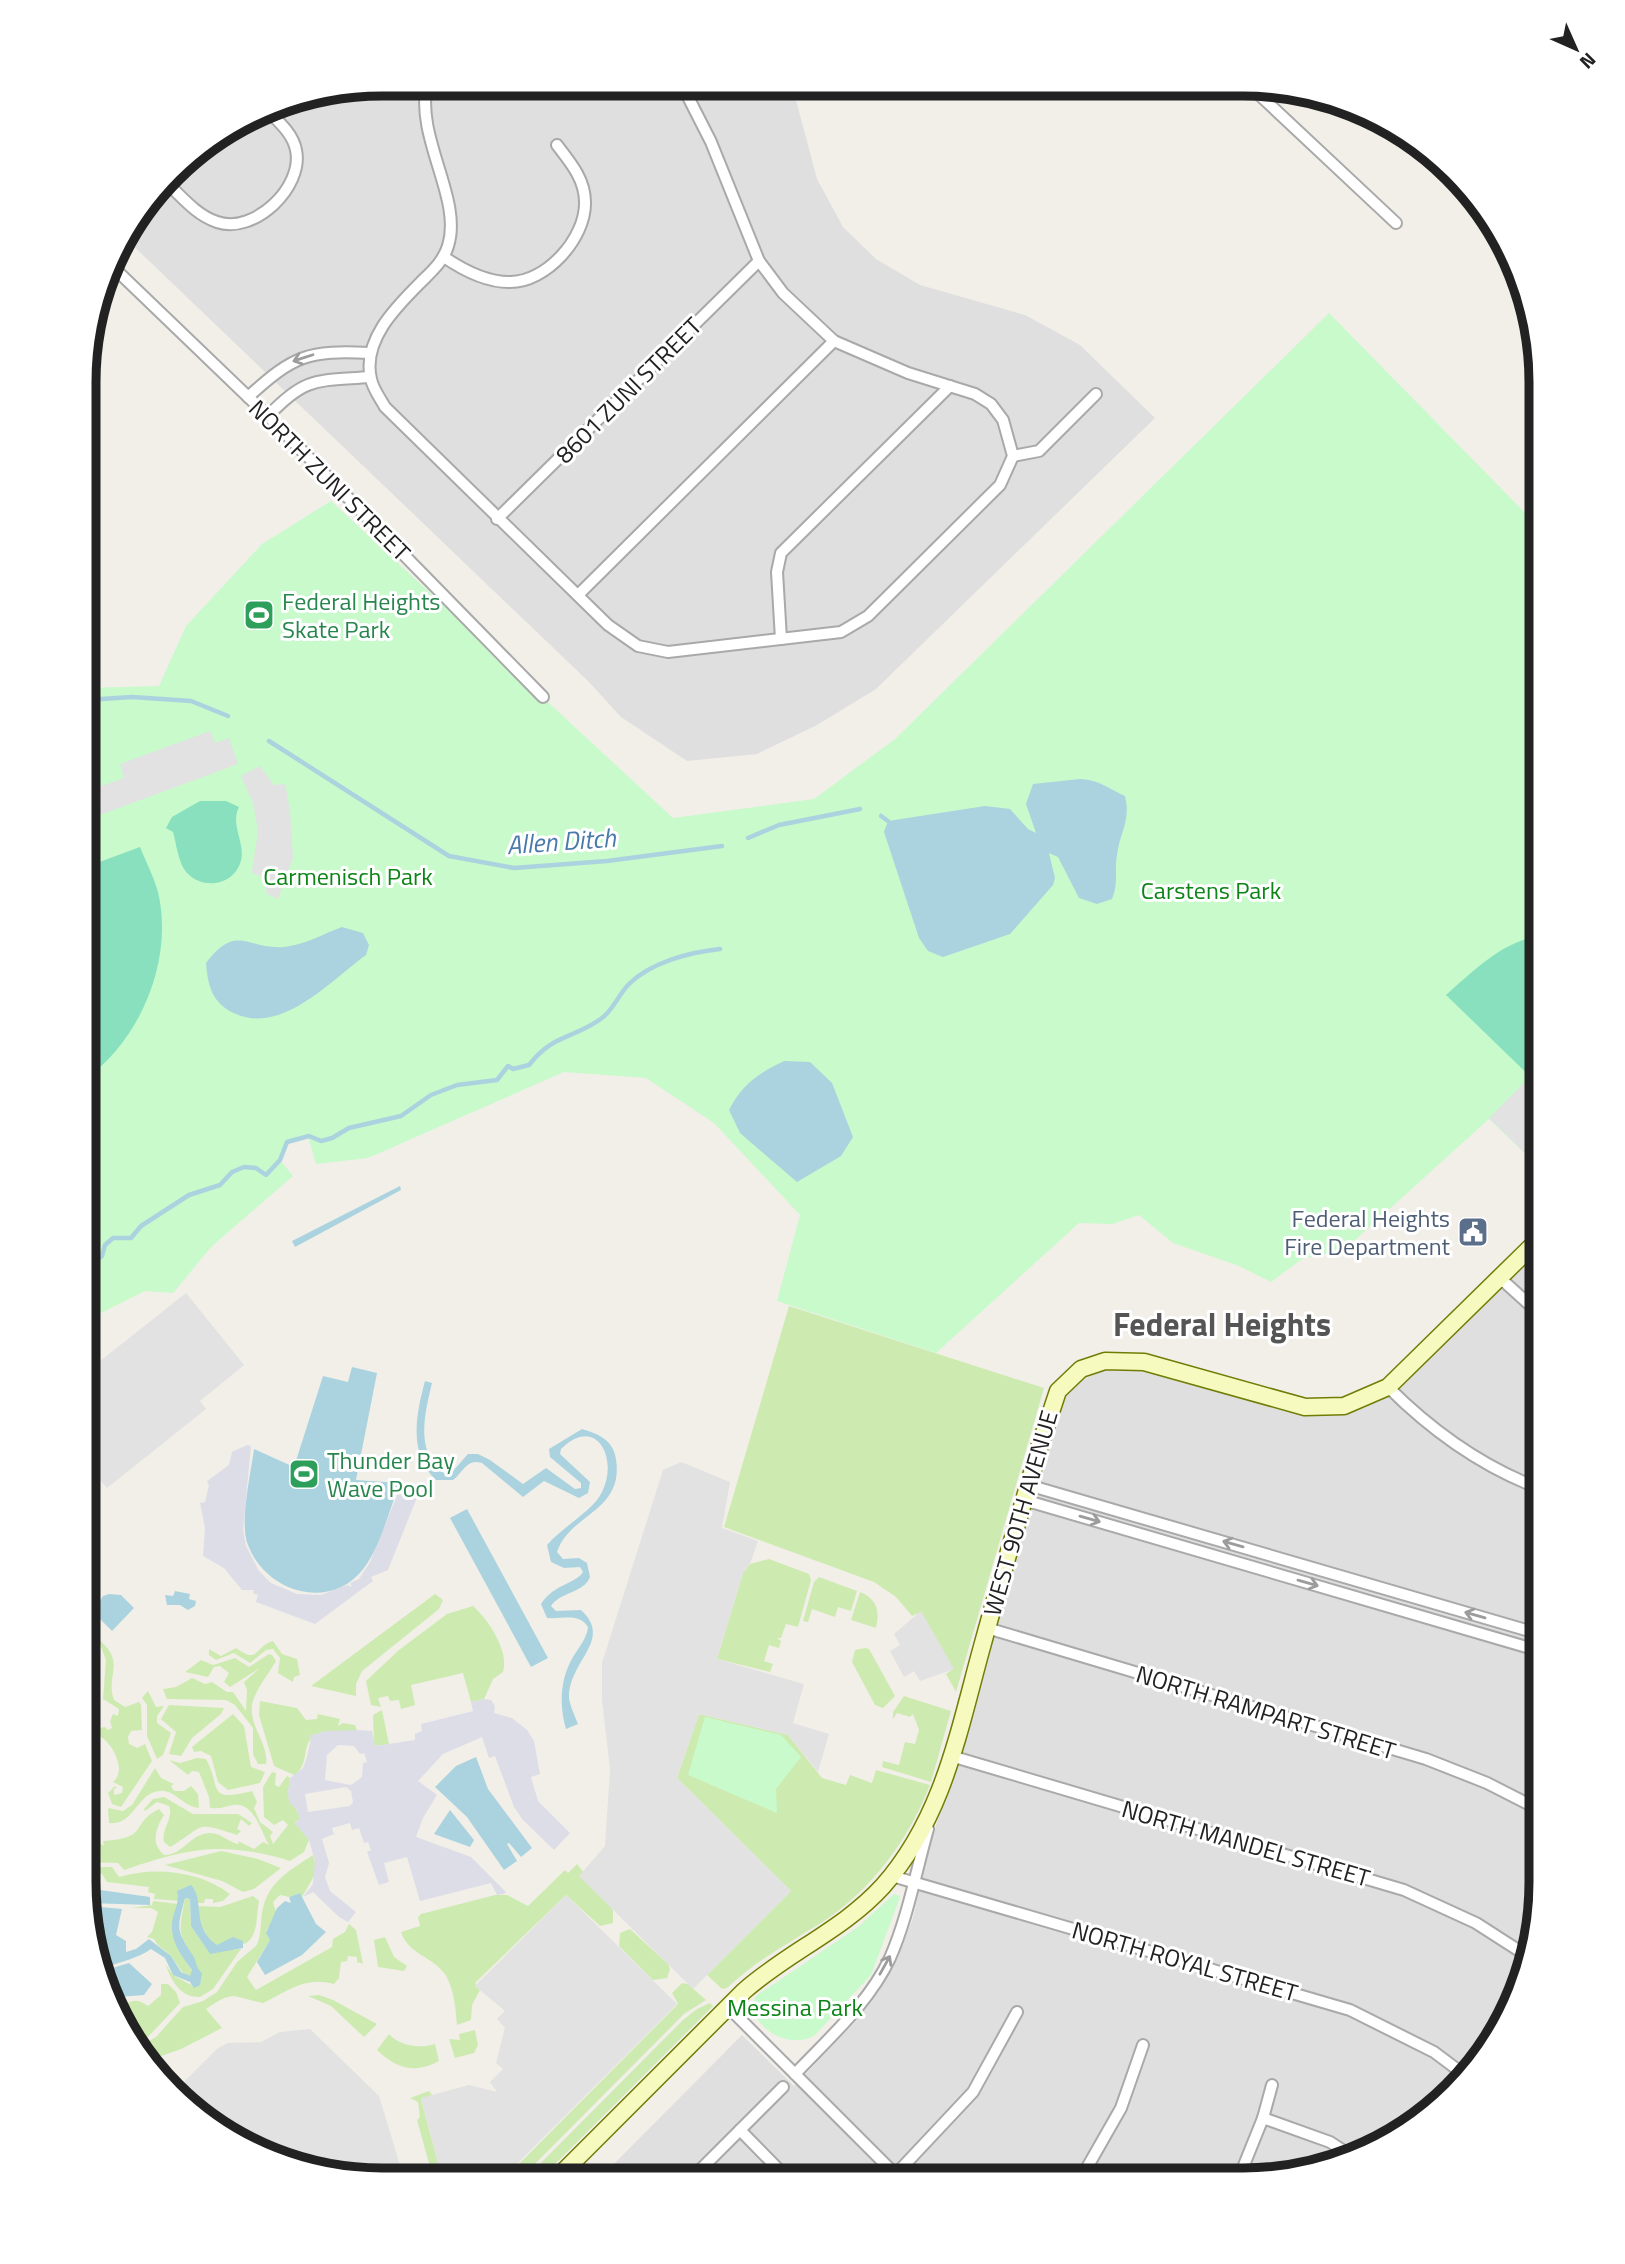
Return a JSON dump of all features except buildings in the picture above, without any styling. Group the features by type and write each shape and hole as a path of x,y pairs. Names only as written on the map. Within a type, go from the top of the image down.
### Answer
{"street":[{"path":"426,96 425,121 450,221 450,243 444,257 386,322 370,353 370,377 392,416 620,635 649,649 684,651 841,632 868,616 1000,485 1013,456 1003,420 991,404 975,394 887,365 834,341 783,293 759,261 711,142 688,96"},
{"path":"1263,97 1396,223"},
{"path":"172,188 197,211 217,223 239,225 264,212 290,183 297,165 296,150 289,134 274,118"},
{"path":"444,257 483,278 508,282 536,275 561,254 576,236 584,215 585,202 576,170 557,145"},
{"name":"8601 ZUNI STREET","path":"497,519 759,261"},
{"name":"NORTH ZUNI STREET","path":"118,272 268,416 543,697"},
{"path":"578,595 834,341"},
{"path":"248,397 280,367 305,355 370,353"},
{"path":"268,416 289,394 308,383 370,377"},
{"path":"781,639 777,572 781,554 950,386"},
{"path":"1013,456 1039,451 1096,394"},
{"name":"WEST 90TH AVENUE","path":"795,2074 851,2015 873,1987 898,1938 931,1816 1058,1391 1081,1369 1105,1361 1144,1362 1305,1407 1344,1406 1388,1387 1529,1249"},
{"path":"1500,1278 1529,1304"},
{"path":"1388,1387 1445,1438 1483,1463 1529,1484"},
{"path":"1026,1492 1271,1555 1529,1630"},
{"path":"1026,1492 1266,1571 1529,1648"},
{"path":"1266,1571 1271,1555"},
{"path":"1427,1618 1433,1602"},
{"name":"NORTH RAMPART STREET","path":"987,1629 1426,1759 1487,1783 1529,1804"},
{"name":"NORTH MANDEL STREET","path":"951,1756 1404,1890 1476,1923 1520,1951"},
{"name":"WEST 90TH AVENUE","path":"567,2168 727,2006 767,1972 846,1920 892,1875 931,1816"},
{"name":"NORTH ROYAL STREET","path":"892,1875 1350,2010 1434,2052 1458,2070"},
{"path":"727,2006 889,2168"},
{"path":"906,2168 973,2092 1017,2012"},
{"path":"1087,2168 1121,2108 1143,2045"},
{"path":"1243,2168 1263,2118 1272,2085"},
{"path":"702,2168 783,2087"},
{"path":"1263,2118 1330,2142 1342,2150"},
{"path":"740,2130 777,2168"}],"shaded area":[{"path":"795,96 817,179 843,227 876,259 920,285 1025,315 1080,345 1155,418 876,689 817,725 757,754 687,761 621,717 589,682 132,245 155,208 180,180 208,155 239,135 291,111 364,97"},
{"path":"210,731 215,743 229,738 238,764 96,816 96,776 102,786 124,778 120,764"},
{"path":"260,766 274,785 285,784 290,810 293,858 278,899 267,894 263,878 252,872 258,831 253,803 241,776"},
{"path":"1529,1078 1529,1157 1489,1118"},
{"path":"1529,1257 1528,1900 1519,1955 1507,1991 1470,2056 1445,2084 1417,2109 1352,2146 1316,2158 1261,2167 610,2168 742,2035 794,2086 857,2020 879,1991 897,1959 913,1918 928,1853 1047,1447 1065,1395 1078,1381 1107,1369 1129,1368 1304,1415 1324,1416 1364,1408 1392,1394"},
{"path":"186,1293 244,1365 200,1401 206,1409 107,1488 100,1480 96,1483 96,1364"},
{"path":"247,1445 251,1446 243,1529 246,1546 259,1571 271,1583 297,1594 321,1595 347,1585 352,1587 350,1583 359,1579 370,1562 401,1486 418,1495 388,1570 371,1577 373,1581 315,1624 256,1602 258,1595 253,1593 254,1590 242,1590 224,1568 203,1556 205,1528 200,1503 205,1502 209,1485 207,1481 229,1465 232,1452"},
{"path":"681,1462 730,1482 722,1528 758,1541 750,1564 743,1573 717,1659 804,1684 793,1723 829,1734 818,1772 788,1735 699,1714 677,1778 791,1891 693,1989 579,1876 605,1846 610,1770 602,1700 602,1663 663,1470"},
{"path":"921,1611 954,1669 920,1681 914,1671 904,1677 890,1651 900,1645 894,1634"},
{"path":"491,1700 495,1706 494,1713 512,1718 527,1730 534,1741 540,1774 531,1777 538,1801 570,1833 554,1850 523,1820 514,1807 495,1756 489,1758 482,1737 443,1754 418,1781 437,1795 423,1818 416,1837 471,1857 506,1892 504,1894 497,1895 491,1883 420,1901 407,1857 384,1863 389,1882 379,1885 367,1852 371,1850 368,1842 364,1843 359,1828 352,1830 350,1823 332,1828 334,1834 322,1839 329,1863 325,1877 330,1891 356,1912 348,1922 313,1892 303,1897 313,1884 315,1861 309,1840 295,1823 300,1819 297,1810 289,1802 288,1793 290,1778 303,1768 307,1757 311,1738 308,1736 327,1731 357,1730 372,1731 375,1746 415,1740 415,1734 422,1731 421,1724 473,1711 471,1702","holes":["338,1745 354,1746 360,1754 364,1753 367,1762 363,1763 362,1777 351,1785 325,1780 327,1755","346,1787 351,1791 353,1802 350,1806 308,1812 305,1794"]},
{"path":"566,1895 677,2004 513,2168 439,2168 421,2098 469,2085 497,2092 490,2082 503,2069 496,2063 505,2028 497,2019 505,2011 475,1986"},
{"path":"310,2029 379,2096 401,2168 345,2165 291,2153 239,2129 208,2109 184,2088 185,2081 218,2048 228,2043 261,2042 280,2032"}],"green space":[{"path":"1329,313 1529,517 1529,1157 1489,1119 1344,1250 1302,1259 1271,1282 1239,1266 1173,1243 1139,1215 1113,1224 1079,1223 936,1353 777,1301 800,1215 714,1123 646,1078 564,1072 368,1158 316,1164 308,1137 288,1142 280,1160 293,1176 212,1246 173,1293 145,1291 96,1316 96,688 159,686 186,626 262,544 331,501 673,818 814,799 895,739"},
{"path":"200,801 226,801 239,807 236,822 241,859 234,873 221,882 204,883 190,876 180,861 173,832 166,828 172,817"},
{"path":"140,847 158,892 162,918 157,970 148,996 122,1043 96,1070 96,863"},
{"path":"1528,938 1529,1075 1446,995 1502,950"},
{"path":"789,1306 1044,1388 956,1692 946,1674 953,1669 921,1612 912,1616 896,1597 874,1582 724,1527"},
{"path":"769,1559 809,1574 811,1580 798,1627 786,1624 781,1638 777,1638 781,1641 779,1648 769,1645 764,1661 773,1664 770,1672 717,1659 743,1573 750,1564"},
{"path":"819,1577 857,1591 851,1611 838,1607 835,1617 812,1609 808,1622 803,1621 814,1582"},
{"path":"860,1592 876,1606 876,1628 851,1620"},
{"path":"435,1594 443,1600 439,1609 362,1671 356,1684 356,1696 311,1686"},
{"path":"473,1606 491,1627 503,1655 503,1672 493,1679 484,1699 471,1702 463,1673 411,1685 415,1705 401,1709 399,1700 390,1701 388,1696 378,1698 381,1707 371,1705 366,1681 399,1650 447,1614"},
{"path":"98,1639 107,1647 113,1662 114,1700 125,1707 139,1702 141,1705 142,1730 131,1731 129,1744 137,1748 145,1744 152,1761 121,1807 112,1804 108,1793 115,1786 117,1788 114,1789 114,1795 122,1793 123,1787 113,1782 119,1770 116,1756 99,1736 99,1728 112,1728 110,1721 113,1714 118,1716 119,1709 103,1699 106,1660"},
{"path":"273,1641 282,1654 297,1659 300,1675 294,1677 293,1682 278,1673 280,1658 273,1649 266,1650 250,1663 234,1653 216,1660 209,1655 209,1649 221,1656 236,1648 253,1655"},
{"path":"869,1649 895,1696 883,1708 875,1705 852,1662 855,1650"},
{"path":"269,1654 276,1661 252,1705 253,1720 265,1749 266,1764 258,1764 253,1754 253,1728 235,1705 226,1700 167,1699 163,1689 176,1687 192,1678 205,1684 212,1682 227,1692 233,1692 246,1711 247,1690 244,1682 260,1668 230,1687 224,1682 229,1673 220,1666 214,1667 208,1677 185,1672 201,1660 213,1665 235,1658 249,1667"},
{"path":"148,1691 156,1707 164,1706 157,1716 157,1723 171,1733 163,1755 157,1759 147,1736 147,1705 142,1698"},
{"path":"904,1696 951,1711 931,1782 882,1767 883,1761 899,1765 905,1742 915,1744 919,1730 913,1714 910,1717 897,1713 893,1719 893,1712"},
{"path":"260,1701 297,1708 306,1720 317,1719 318,1714 340,1719 338,1726 343,1723 355,1725 357,1730 329,1731 313,1737 307,1746 302,1766 294,1775 274,1766 259,1715"},
{"path":"169,1705 224,1708 221,1714 192,1738 181,1756 169,1754 176,1732 161,1719"},
{"path":"382,1710 389,1744 374,1746 373,1715"},
{"path":"233,1714 244,1726 251,1767 265,1772 260,1783 228,1790 218,1782 211,1756 201,1751 194,1752 192,1747"},
{"path":"699,1714 788,1735 822,1778 846,1785 850,1775 872,1783 876,1770 930,1785 899,1844 872,1880 856,1896 821,1923 772,1953 727,1988 722,1989 707,1975 791,1891 677,1778"},
{"path":"705,1717 781,1735 801,1757 776,1789 777,1813 688,1775"},
{"path":"197,1758 206,1759 217,1790 221,1794 252,1791 257,1802 254,1808 260,1822 273,1832 270,1836 273,1844 288,1825 283,1820 274,1825 264,1817 263,1787 272,1772 276,1773 275,1785 279,1787 287,1776 290,1778 288,1793 301,1819 295,1822 309,1840 304,1852 290,1861 246,1851 207,1849 168,1856 124,1870 118,1863 96,1862 96,1840 104,1846 103,1841 128,1837 159,1809 164,1815 156,1840 164,1855 176,1852 196,1837 209,1833 239,1844 238,1841 254,1849 263,1842 269,1845 252,1812 246,1808 233,1805 210,1808 209,1797 199,1772 192,1771 188,1775 169,1760 180,1763"},
{"path":"155,1768 161,1778 174,1784 171,1786 174,1791 184,1791 191,1786 198,1794 199,1808 188,1805 170,1793 159,1791 145,1797 124,1820 109,1823 108,1808 123,1811 132,1805"},
{"path":"164,1797 193,1814 238,1814 252,1823 249,1826 241,1819 237,1829 241,1831 237,1835 213,1828 200,1828 170,1847 164,1842 164,1832 170,1815 169,1806 157,1802 145,1811 144,1809 153,1799"},
{"path":"221,1851 258,1859 281,1868 254,1889 243,1892 222,1881 165,1865"},
{"path":"313,1855 317,1871 302,1897 300,1893 289,1897 280,1895 273,1902 276,1912 266,1932 270,1940 247,1977 256,1990 332,1947 333,1939 345,1932 349,1924 356,1930 363,1964 357,1962 357,1957 348,1956 347,1961 341,1962 339,1978 334,1984 305,1983 263,2003 234,1996 223,1999 206,2009 222,2028 181,2049 156,2058 146,2042 156,2037 183,2007 203,2001 217,1992 237,1962 256,1946 265,1902 274,1885"},
{"path":"577,1864 613,1910 613,1923 600,1926 566,1895 475,1983 480,1990 472,2005 471,2020 457,2025 454,1999 444,1973 409,1946 401,1932 420,1926 418,1917 421,1914 495,1895 507,1895 528,1906 565,1870 568,1873"},
{"path":"96,1867 112,1867 119,1877 147,1872 177,1873 205,1880 230,1894 223,1901 213,1903 213,1899 205,1899 204,1903 197,1903 196,1896 177,1895 179,1901 154,1899 155,1894 148,1892 149,1887 107,1882 102,1874 96,1874"},
{"name":"Messina Park","path":"894,1894 900,1896 899,1900 871,1975 814,2036 786,2039 762,2025 751,2008 756,1996 858,1927"},
{"path":"253,1896 259,1901 253,1936 245,1944 231,1939 217,1946 212,1942 205,1933 197,1906 220,1907"},
{"path":"185,1898 190,1899 191,1926 208,1951 241,1949 213,1989 200,1997 182,1992 166,1965 173,1975 191,1985 196,1969 181,1930"},
{"path":"153,1901 179,1904 174,1924 175,1940 192,1971 190,1977 154,1939 147,1937 152,1932 158,1912 151,1908 132,1908 152,1905"},
{"path":"630,1929 668,1964 670,1969 667,1978 653,1980 619,1946 620,1933"},
{"path":"385,1937 394,1957 407,1966 404,1971 378,1967 374,1940"},
{"path":"682,1983 688,1984 706,2000 684,2014 531,2168 515,2168 678,2004 672,1993"},
{"path":"161,1984 168,1984 176,1992 180,2003 145,2040 124,2005 138,2001 148,2006 161,1995"},
{"path":"319,1995 377,2024 364,2037 331,2006 308,1996"},
{"path":"710,2003 713,2006 551,2168 536,2168 683,2020"},
{"path":"475,2030 478,2045 474,2053 455,2058 449,2039 460,2040 459,2034"},
{"path":"389,2034 410,2045 435,2044 439,2061 414,2068 406,2068 392,2062 377,2050"},
{"path":"429,2091 432,2095 421,2099 439,2168 430,2168 417,2120 420,2117 418,2102 410,2098"}],"water":[{"path":"1080,779 1098,783 1125,796 1126,820 1118,847 1112,899 1097,904 1079,898 1058,857 1049,853 1055,878 1053,885 1010,934 943,957 928,951 919,938 884,832 888,821 985,806 1010,809 1028,829 1036,833 1026,804 1033,784"},
{"path":"342,927 363,933 369,945 366,955 305,1002 271,1017 254,1018 236,1014 216,1000 208,979 206,963 226,944 243,941 271,947 291,946"},
{"path":"784,1061 810,1062 832,1083 853,1137 841,1156 797,1182 740,1133 729,1110 752,1080"},
{"path":"400,1186 401,1190 295,1247 292,1241"},
{"name":"Thunder Bay Wave Pool","path":"352,1367 377,1373 356,1480 400,1483 380,1538 364,1568 350,1582 334,1590 318,1593 300,1591 269,1575 257,1562 248,1545 245,1512 254,1449 294,1467 323,1376 348,1382"},
{"path":"425,1381 432,1383 425,1419 425,1444 435,1465 445,1474 453,1471 468,1454 478,1454 523,1484 546,1468 575,1489 581,1488 581,1483 550,1457 549,1449 582,1429 604,1439 612,1447 616,1459 616,1477 612,1490 594,1511 573,1528 557,1552 563,1559 579,1558 587,1563 590,1577 583,1586 555,1601 551,1606 556,1611 581,1610 590,1621 593,1631 571,1685 569,1698 578,1724 566,1729 562,1692 565,1674 588,1627 575,1618 547,1618 541,1604 552,1592 583,1572 580,1567 564,1568 551,1562 547,1545 598,1499 607,1479 606,1454 594,1438 585,1436 574,1439 561,1449 560,1454 590,1482 588,1493 579,1498 544,1481 523,1497 482,1463 477,1462 469,1464 453,1480 436,1480 427,1470 418,1446 417,1420"},
{"path":"467,1509 548,1658 531,1667 450,1518"},
{"path":"175,1591 190,1594 189,1599 196,1601 195,1606 188,1610 180,1605 167,1605 165,1595 173,1596"},
{"path":"121,1595 134,1608 112,1631 99,1618 97,1606 103,1596"},
{"path":"476,1757 488,1789 532,1848 521,1857 507,1844 517,1861 504,1870 467,1817 435,1787 456,1766"},
{"path":"450,1810 474,1840 470,1847 434,1834"},
{"path":"191,1885 195,1891 204,1930 217,1945 233,1937 243,1941 243,1948 210,1954 191,1926 190,1899 185,1898 180,1916 181,1934 202,1973 200,1985 194,1988 190,1982 173,1975 165,1958 151,1949 109,1966 98,1907 122,1909 116,1935 126,1941 126,1952 136,1949 149,1939 171,1956 181,1972 190,1976 192,1970 176,1946 172,1932 177,1891"},
{"path":"96,1889 150,1897 150,1905 97,1903"},
{"path":"300,1893 316,1924 326,1932 302,1955 265,1975 257,1962 270,1940 266,1933 277,1908 285,1901 291,1903 289,1897"},
{"path":"129,1963 152,1984 144,1995 121,1997 110,1969"}],"waterway":[{"name":"Allen Ditch","path":"96,699 132,697 191,701 228,716"},
{"name":"Allen Ditch","path":"269,741 449,856 514,868 607,861 722,846"},
{"name":"Allen Ditch","path":"748,838 779,825 860,809"},
{"name":"Allen Ditch","path":"881,816 888,821"},
{"path":"96,1260 102,1256 105,1245 113,1238 131,1238 141,1226 189,1195 220,1185 232,1172 244,1167 256,1168 266,1175 280,1160 287,1142 309,1136 321,1141 332,1138 349,1128 401,1116 431,1095 457,1085 497,1080 508,1066 513,1069 529,1065 547,1047 602,1018 629,984 648,970 684,956 720,949"}],"place":[{"name":"Federal Heights Skate Park","path":"259,615"},
{"name":"Federal Heights Fire Department","path":"1473,1232"},
{"name":"Thunder Bay Wave Pool","path":"304,1474"}],"district":[{"name":"Federal Heights","path":"1222,1324"}],"park label":[{"name":"Carmenisch Park","path":"348,876"},
{"name":"Carstens Park","path":"1211,890"}]}
